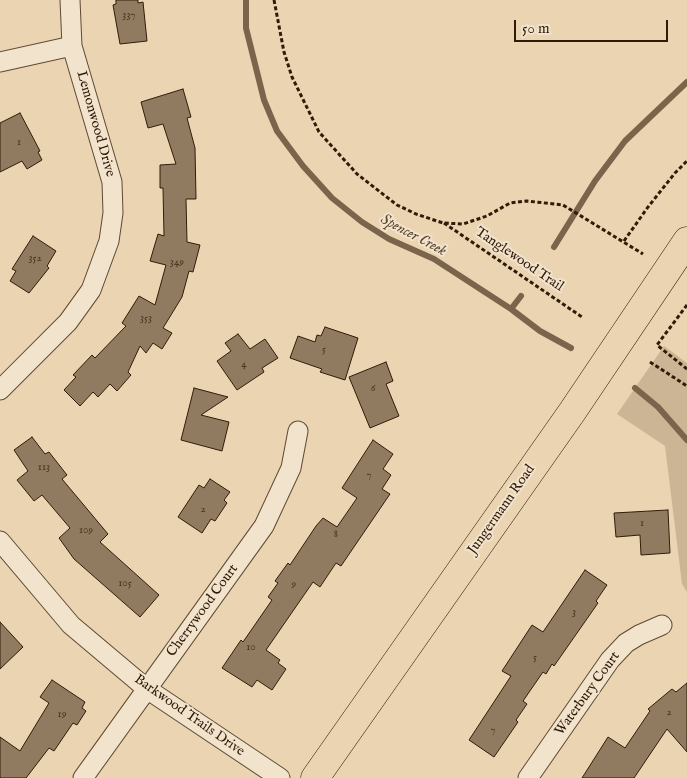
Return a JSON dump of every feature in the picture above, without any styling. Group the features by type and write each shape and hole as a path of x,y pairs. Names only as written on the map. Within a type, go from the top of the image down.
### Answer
{"main road":[{"name":"Jungermann Road","path":"315,778 572,412 687,241"}],"street":[{"name":"Lemonwood Drive","path":"0,390 68,322 91,290 109,241 113,213 112,182 72,46 70,0"},
{"path":"0,62 72,46"},
{"name":"Cherrywood Court","path":"83,778 264,526 291,468 298,431"},
{"name":"Barkwood Trails Drive","path":"0,541 71,625 147,689 280,778"},
{"name":"Waterbury Court","path":"528,778 610,660 626,643 662,625"}],"path":[{"name":"Tanglewood Trail","path":"274,0 284,52 292,77 319,132 337,154 375,189 416,214 443,223 463,224 487,216 510,203 527,201 563,205 643,254"},
{"path":"624,241 664,186 687,162"},
{"name":"Tanglewood Trail","path":"443,223 582,317"},
{"path":"687,305 656,345 687,369"},
{"path":"650,362 687,386"}],"shaded area":[{"path":"664,346 687,363 687,592 682,584 665,446 617,414"}],"building":[{"path":"116,0 138,0 138,3 143,2 147,41 120,44 113,5 116,4"},
{"path":"183,89 191,117 187,118 195,148 196,199 186,199 187,242 200,245 193,272 189,271 182,297 163,328 172,333 162,349 153,343 146,353 140,346 128,372 131,375 117,391 110,384 98,397 93,392 80,406 64,390 76,377 73,375 92,355 95,358 126,326 122,323 139,296 155,305 166,265 150,261 158,234 164,236 163,188 160,188 160,165 176,164 163,124 148,128 141,102"},
{"path":"20,113 40,151 38,152 42,160 27,169 22,161 0,172 0,123"},
{"path":"33,236 56,251 47,266 49,268 29,293 10,281 16,271 12,269"},
{"path":"325,327 358,338 345,380 320,372 322,369 290,358 298,336 315,342 317,335 321,336"},
{"path":"238,334 250,349 265,339 278,358 262,368 264,372 237,390 217,361 231,351 225,343"},
{"path":"386,362 393,381 386,384 399,416 370,428 349,377"},
{"path":"194,388 228,397 201,415 229,422 222,451 181,440"},
{"path":"32,437 45,454 49,452 67,475 62,479 108,534 100,542 159,595 140,617 74,559 59,538 70,528 42,495 34,501 17,480 28,471 14,450"},
{"path":"373,440 393,454 383,469 391,475 382,489 390,494 341,566 336,563 320,587 313,582 266,650 280,660 278,663 286,669 272,690 257,680 252,687 222,668 241,640 243,642 272,600 268,597 278,583 275,581 288,563 290,565 316,526 323,518 337,527 357,498 342,488"},
{"path":"210,479 230,492 224,500 227,503 215,521 211,519 202,533 178,517 199,485 204,488"},
{"path":"668,510 670,553 641,555 640,535 616,537 614,513"},
{"path":"585,570 607,585 596,601 598,603 554,666 552,664 546,674 543,672 523,701 527,704 516,720 518,722 494,757 469,740 511,676 502,671 532,625 543,632"},
{"path":"0,622 23,647 0,669"},
{"path":"52,680 85,702 82,708 86,711 77,725 73,723 54,751 49,748 26,778 0,778 0,737 20,751 49,703 40,697"},
{"path":"687,683 687,752 667,729 634,778 582,778 608,737 625,748 650,711 648,709 672,689 676,692"}],"waterway":[{"name":"Spencer Creek","path":"246,0 246,28 264,100 277,131 303,166 332,198 362,222 389,239 434,259 511,309 540,331 571,348"},
{"path":"554,247 595,181 625,141 687,82"},
{"path":"511,309 521,296"},
{"name":"Spencer Creek","path":"635,388 658,407 687,440"}]}
